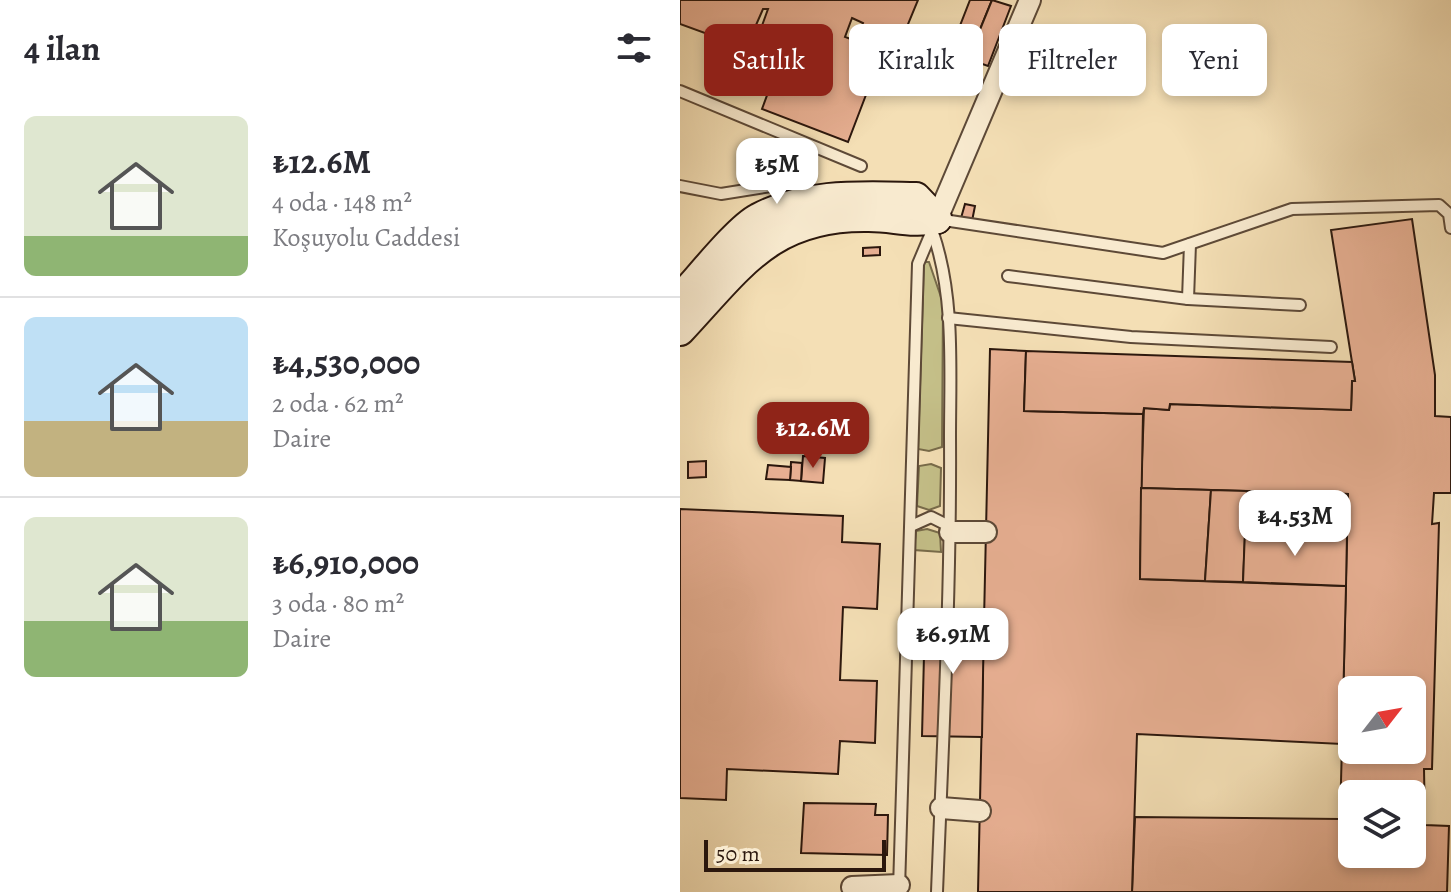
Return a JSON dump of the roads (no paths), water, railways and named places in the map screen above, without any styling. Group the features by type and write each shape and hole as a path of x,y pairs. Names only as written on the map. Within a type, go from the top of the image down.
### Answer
{"street":[{"path":"935,226 1030,0"},
{"path":"680,298 755,219 811,199 916,197 935,226"},
{"path":"680,331 751,256 785,231 819,221 870,217 935,226"},
{"path":"950,529 986,532"},
{"path":"941,808 980,811"},
{"path":"852,887 899,888"}],"lane":[{"path":"680,91 861,166"},
{"path":"680,186 721,194 796,182"},
{"path":"935,226 1163,253 1292,209 1439,205 1449,214 1451,228"},
{"path":"935,226 948,318 950,529 937,892"},
{"path":"899,888 918,264 935,226"},
{"path":"1188,299 1190,244"},
{"path":"1008,276 1188,299 1300,305"},
{"path":"948,318 1131,337 1331,347"},
{"path":"911,526 931,517 950,529"}]}
